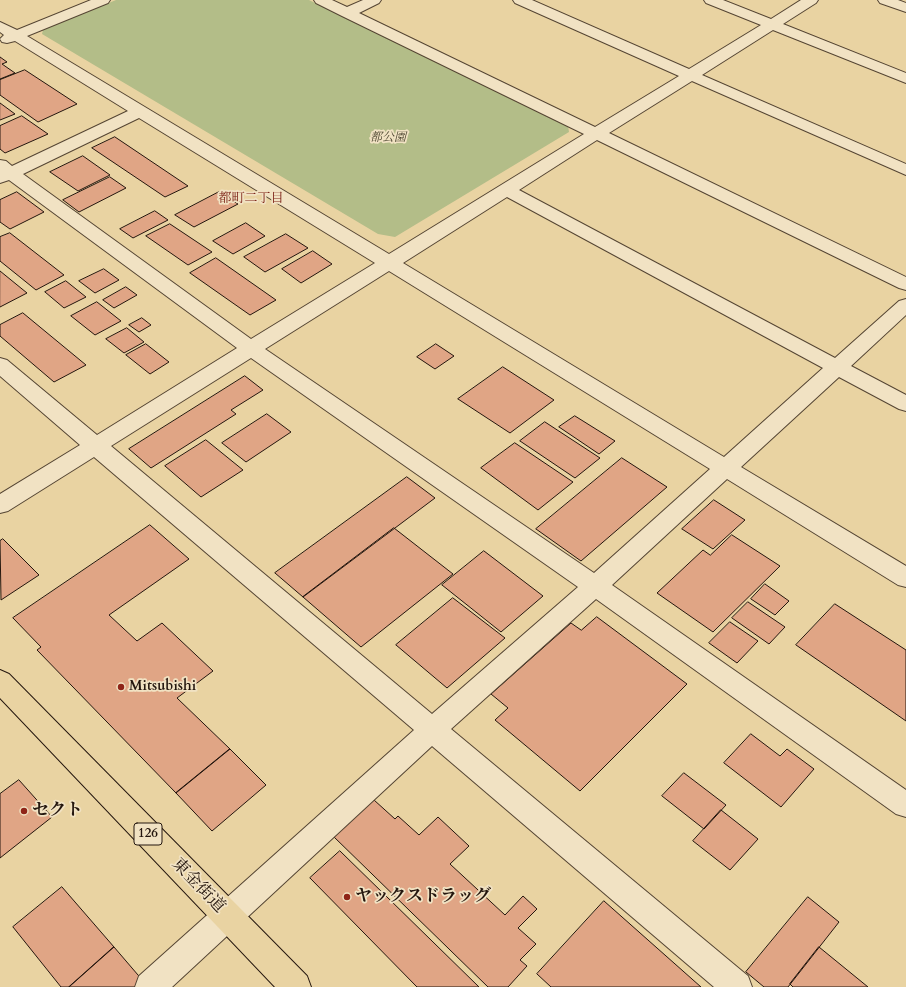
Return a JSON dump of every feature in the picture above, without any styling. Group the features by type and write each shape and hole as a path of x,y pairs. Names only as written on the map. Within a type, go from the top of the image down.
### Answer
{"highway":[{"name":"東金街道","path":"0,681 296,987"}],"street":[{"path":"8,39 103,0"},
{"path":"320,0 906,284"},
{"path":"347,13 374,0"},
{"path":"520,0 906,170"},
{"path":"710,0 906,78"},
{"path":"0,505 811,0"},
{"path":"885,0 906,8"},
{"path":"0,26 8,39 140,111 390,262 906,578"},
{"path":"4,172 140,111"},
{"path":"4,172 251,349 595,586 906,805"},
{"path":"506,190 906,404"},
{"path":"150,987 434,729 595,586 906,305"},
{"path":"0,365 434,729 737,987"}],"green space":[{"name":"都公園","path":"116,0 309,0 568,126 569,132 395,237 378,234 42,34 43,30"}],"building":[{"path":"0,57 7,62 2,64 15,73 0,79"},
{"path":"25,70 77,104 38,122 0,95 0,80"},
{"path":"0,103 15,114 0,120"},
{"path":"22,116 48,134 5,153 0,149 0,126"},
{"path":"115,137 188,186 165,197 92,148"},
{"path":"83,156 110,175 78,191 50,172"},
{"path":"110,177 126,188 79,212 63,200"},
{"path":"17,192 44,212 10,229 0,222 0,200"},
{"path":"219,192 238,204 194,227 175,215"},
{"path":"155,211 168,220 133,238 120,229"},
{"path":"246,223 265,236 233,254 213,241"},
{"path":"170,224 212,252 188,265 146,236"},
{"path":"10,233 64,275 36,290 0,261 0,237"},
{"path":"286,234 308,248 265,272 244,257"},
{"path":"313,251 332,264 301,283 282,269"},
{"path":"216,258 276,300 250,315 190,273"},
{"path":"104,269 119,280 95,293 79,281"},
{"path":"0,271 27,293 0,307"},
{"path":"66,281 86,297 64,308 45,292"},
{"path":"126,287 137,295 114,308 103,300"},
{"path":"97,302 121,321 95,335 71,316"},
{"path":"23,313 86,365 54,382 0,336 0,325"},
{"path":"142,318 151,325 139,332 129,325"},
{"path":"127,328 144,342 124,353 106,339"},
{"path":"146,344 169,362 150,374 126,355"},
{"path":"436,344 454,356 435,369 417,357"},
{"path":"503,367 554,400 510,433 458,399"},
{"path":"245,376 263,390 231,410 236,414 151,468 129,449"},
{"path":"267,414 291,432 246,462 222,443"},
{"path":"575,416 615,441 599,454 559,427"},
{"path":"545,422 600,458 575,478 520,441"},
{"path":"206,440 243,470 201,497 165,466"},
{"path":"515,443 573,482 538,510 481,468"},
{"path":"622,458 667,487 581,561 536,529"},
{"path":"407,477 435,498 303,597 275,573"},
{"path":"714,500 745,520 713,549 682,529"},
{"path":"150,525 189,559 109,615 137,641 162,623 213,671 177,698 230,749 176,793 37,650 41,647 13,618"},
{"path":"394,528 453,574 361,647 303,597"},
{"path":"732,535 780,566 713,632 657,593 703,550 710,555"},
{"path":"3,539 39,575 1,600 0,541"},
{"path":"484,551 543,596 501,632 442,585"},
{"path":"765,584 789,601 775,615 751,599"},
{"path":"453,598 505,638 447,688 396,645"},
{"path":"748,602 785,627 769,644 732,618"},
{"path":"835,604 906,650 906,721 796,645"},
{"path":"597,617 687,684 580,791 495,720 508,708 491,694 571,623 581,630"},
{"path":"730,622 758,641 737,663 709,643"},
{"path":"751,734 780,756 787,749 814,769 781,807 724,763"},
{"path":"230,749 266,785 212,831 176,793"},
{"path":"684,773 726,805 704,829 662,796"},
{"path":"19,780 52,817 0,858 0,794"},
{"path":"374,800 395,819 398,816 419,835 438,817 469,846 450,864 505,915 523,896 537,909 518,928 536,944 520,960 527,966 508,987 488,987 333,836"},
{"path":"721,810 758,839 730,870 693,841"},
{"path":"340,851 479,987 417,987 310,878"},
{"path":"62,887 114,947 69,987 61,987 13,927"},
{"path":"808,897 839,922 788,987 764,987 746,972"},
{"path":"604,901 701,987 551,987 537,974"},
{"path":"114,947 144,982 138,987 69,987"},
{"path":"819,947 868,987 793,987 790,984"}],"place":[{"name":"Mitsubishi","path":"121,687"},
{"name":"セクト","path":"24,811"},
{"name":"ヤックスドラッグ","path":"347,897"}],"district":[{"name":"都町二丁目","path":"251,199"}]}
